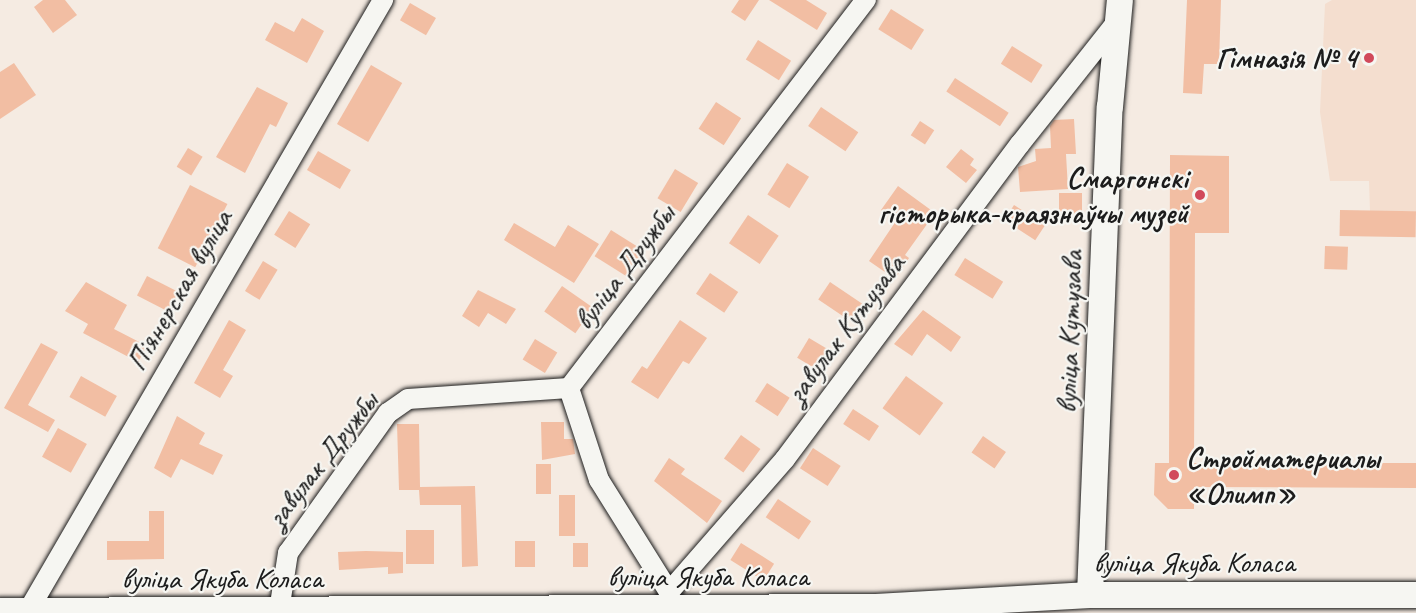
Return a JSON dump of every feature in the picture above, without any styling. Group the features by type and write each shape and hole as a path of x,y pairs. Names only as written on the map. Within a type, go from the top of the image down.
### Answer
{"main road":[{"name":"вуліца Кутузава","path":"1089,604 1118,12"},
{"name":"вуліца Якуба Коласа","path":"0,611 279,611 670,600 876,607 1416,595"}],"street":[{"name":"Піянерская вуліца","path":"28,611 383,0"},
{"name":"вуліца Дружбы","path":"570,388 866,0"},
{"name":"завулак Кутузава","path":"670,600 785,459 1118,12"},
{"path":"570,388 599,480 670,600"},
{"name":"завулак Дружбы","path":"279,611 288,553 388,413 408,399 570,388"}],"shaded area":[{"name":"Гімназія № 4","path":"1332,0 1416,0 1416,211 1370,211 1369,181 1330,181 1320,112 1325,4"}],"building":[{"path":"43,0 65,0 77,15 53,33 34,7"},
{"path":"739,0 759,0 745,21 731,12"},
{"path":"769,0 806,0 827,13 817,30"},
{"path":"1187,0 1221,0 1219,64 1204,64 1202,94 1183,93"},
{"path":"410,3 436,18 426,35 400,20"},
{"path":"891,9 924,30 911,50 878,29"},
{"path":"302,18 324,31 307,63 265,40 275,22 294,32"},
{"path":"758,40 791,61 779,80 746,60"},
{"path":"1012,46 1043,65 1031,83 1001,64"},
{"path":"14,63 36,95 0,119 0,72"},
{"path":"371,65 402,83 368,142 337,124"},
{"path":"955,78 1009,113 1000,126 946,91"},
{"path":"257,87 288,103 276,127 270,124 245,173 216,157"},
{"path":"716,102 741,118 724,145 699,129"},
{"path":"821,107 858,132 845,151 808,126"},
{"path":"1074,119 1076,154 1066,154 1068,189 1020,192 1018,167 1036,161 1035,149 1051,148 1050,126 1054,120"},
{"path":"920,121 934,130 925,145 911,135"},
{"path":"188,148 203,157 191,176 177,167"},
{"path":"961,149 974,159 970,165 977,170 966,183 946,167"},
{"path":"318,151 351,170 340,189 307,170"},
{"path":"1170,155 1229,156 1229,233 1195,233 1194,463 1416,463 1416,488 1194,487 1194,509 1168,509 1154,495 1155,463 1169,463"},
{"path":"787,163 809,177 789,208 767,194"},
{"path":"675,169 698,183 681,212 657,198"},
{"path":"190,185 227,204 195,267 158,248"},
{"path":"898,186 935,213 905,255 909,258 895,279 869,261 896,221 881,210"},
{"path":"1059,193 1082,193 1082,216 1059,216"},
{"path":"1014,205 1045,225 1035,240 1004,220"},
{"path":"1340,210 1416,211 1416,237 1340,236"},
{"path":"289,211 310,224 295,248 274,235"},
{"path":"748,215 779,236 760,264 729,243"},
{"path":"514,223 555,247 568,225 599,244 574,283 504,240"},
{"path":"611,230 644,251 628,277 595,256"},
{"path":"1325,246 1348,247 1347,270 1324,269"},
{"path":"965,258 1003,282 993,299 954,275"},
{"path":"263,261 278,270 260,300 245,291"},
{"path":"710,273 738,292 724,313 696,294"},
{"path":"147,276 179,292 169,312 137,296"},
{"path":"86,282 127,305 114,329 147,346 138,362 83,333 88,324 65,311"},
{"path":"830,282 869,308 857,326 818,299"},
{"path":"562,286 593,308 575,333 544,311"},
{"path":"478,290 516,309 506,324 488,313 479,327 462,316"},
{"path":"923,310 961,337 951,352 927,334 912,356 894,344"},
{"path":"229,320 246,330 223,370 233,376 220,398 194,383"},
{"path":"680,320 707,338 689,364 683,361 658,399 631,382 642,366 647,369"},
{"path":"809,338 829,350 817,370 797,358"},
{"path":"535,339 557,352 545,373 523,360"},
{"path":"41,343 58,352 28,405 55,420 48,432 4,408"},
{"path":"81,376 117,396 105,417 69,397"},
{"path":"906,376 943,403 920,435 882,408"},
{"path":"767,383 790,398 778,416 755,401"},
{"path":"853,409 879,426 869,441 843,424"},
{"path":"177,416 205,433 199,444 223,455 213,475 181,459 171,478 154,468"},
{"path":"541,422 564,422 564,439 573,439 575,454 542,460"},
{"path":"397,424 419,424 420,487 475,486 478,566 462,567 461,505 420,505 419,490 399,490"},
{"path":"58,428 87,444 71,473 42,457"},
{"path":"741,435 760,449 743,473 724,458"},
{"path":"983,436 1006,452 994,468 972,452"},
{"path":"813,448 841,466 828,486 800,468"},
{"path":"669,458 685,469 681,474 722,501 707,523 654,481"},
{"path":"536,464 551,464 551,494 536,494"},
{"path":"559,495 575,495 575,536 559,536"},
{"path":"778,499 811,521 799,540 766,517"},
{"path":"149,511 164,511 164,559 107,560 107,541 149,541"},
{"path":"406,530 434,530 434,564 406,564"},
{"path":"515,541 535,541 535,567 515,567"},
{"path":"573,543 588,543 588,567 573,567"},
{"path":"741,543 774,564 763,581 730,560"},
{"path":"338,552 403,552 403,573 388,574 388,567 339,570"}],"place":[{"name":"Гімназія № 4","path":"1369,58"},
{"name":"Смаргонскі гісторыка-краязнаўчы музей","path":"1200,195"},
{"name":"Стройматериалы «Олимп»","path":"1174,475"}]}
